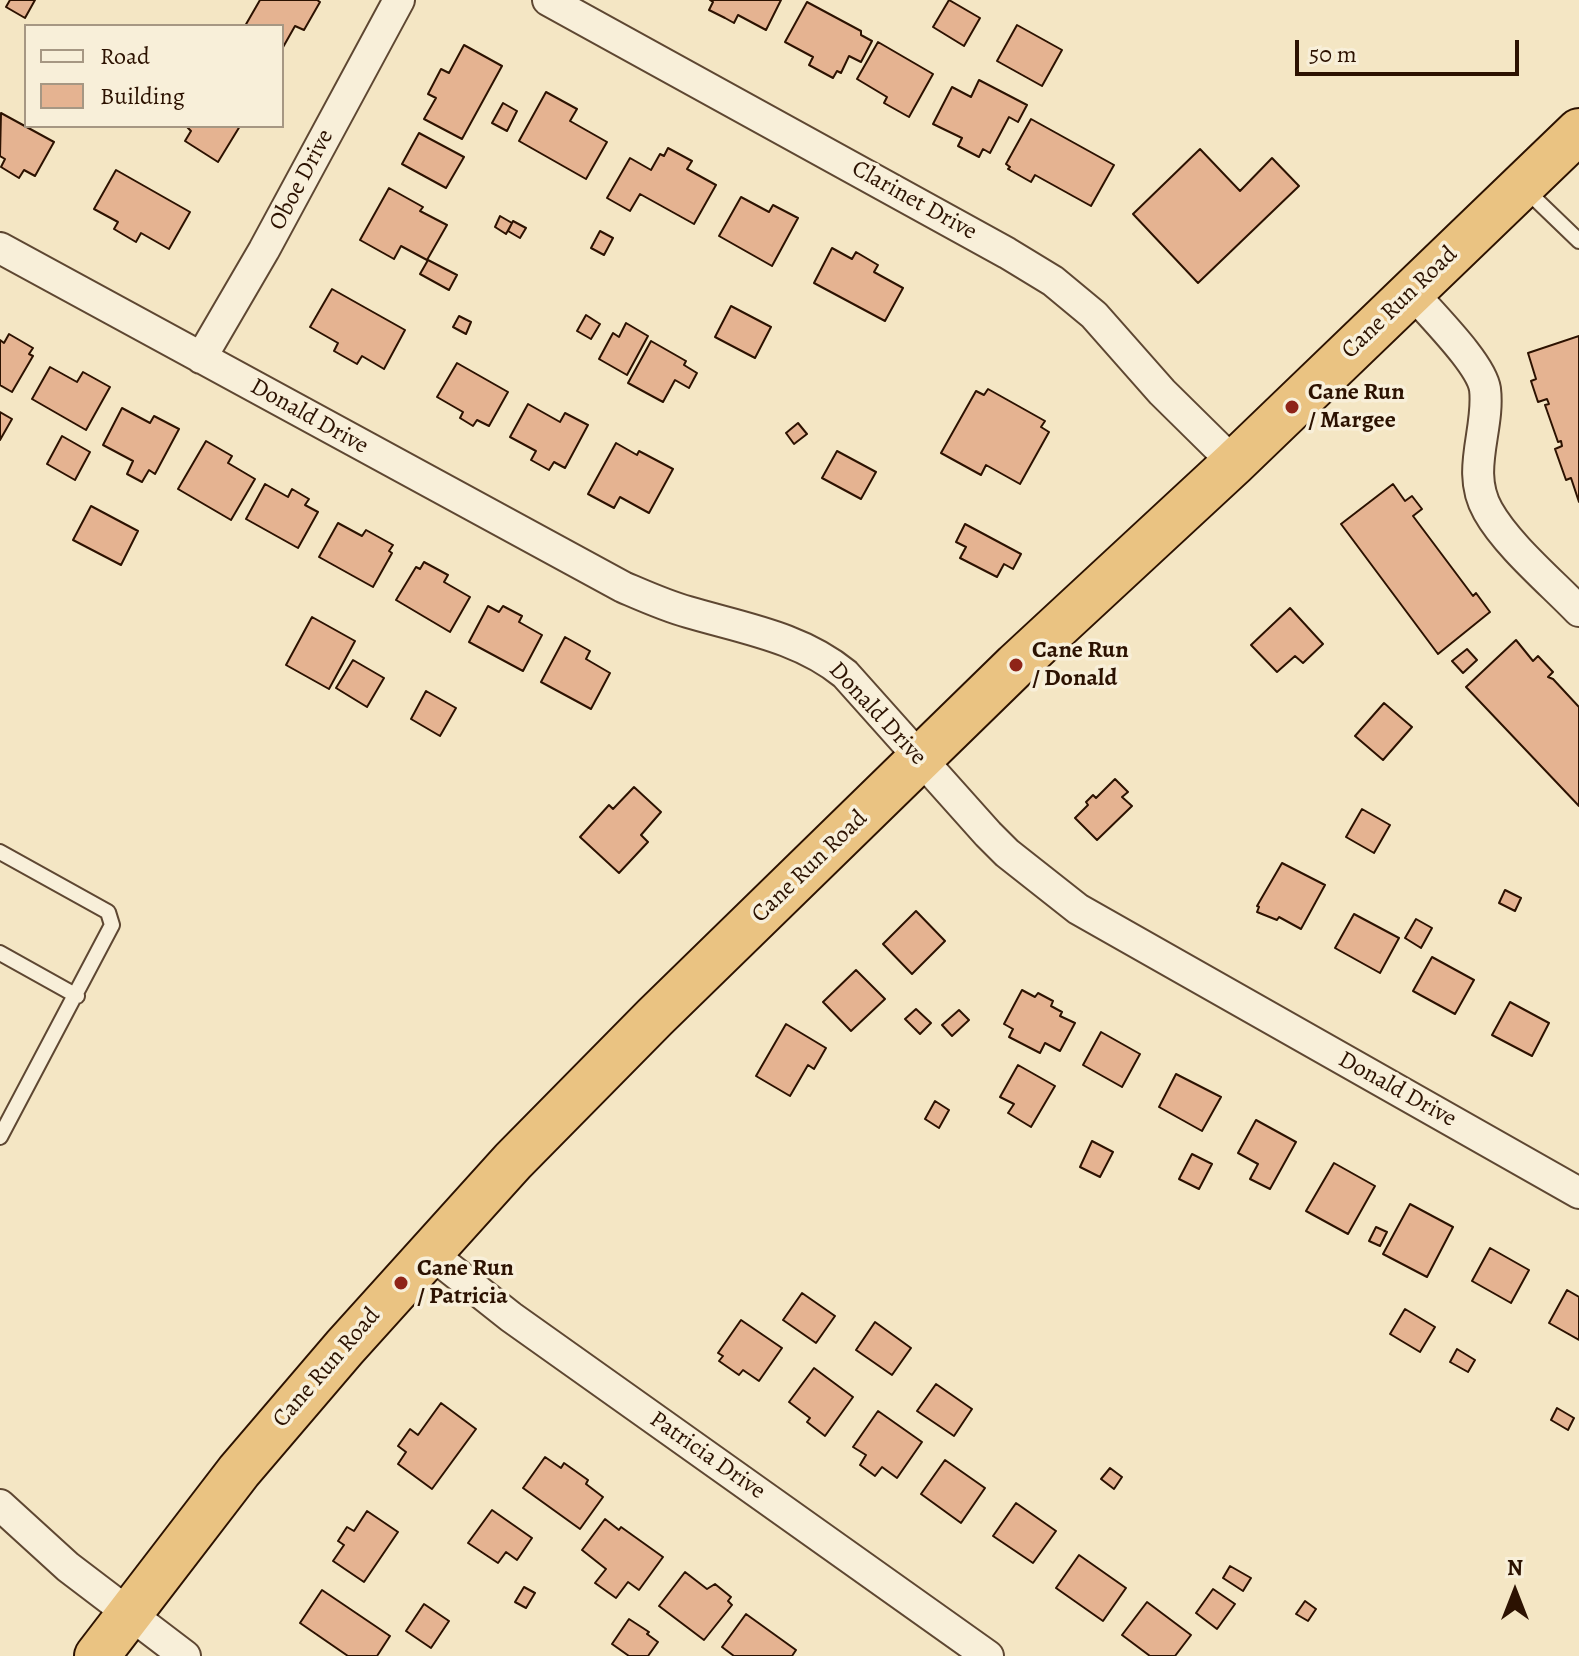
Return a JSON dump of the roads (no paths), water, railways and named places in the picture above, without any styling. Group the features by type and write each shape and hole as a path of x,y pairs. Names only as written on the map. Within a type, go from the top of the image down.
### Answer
{"highway":[{"name":"Cane Run Road","path":"97,1656 239,1471 429,1252 513,1161 655,1017 1016,665 1234,463 1579,131"}],"street":[{"name":"Oboe Drive","path":"201,358 264,250 399,0"},
{"name":"Clarinet Drive","path":"548,0 1053,281 1094,315 1162,392 1234,463"},
{"name":"Donald Drive","path":"0,248 623,587 683,611 778,637 812,651 845,674 1007,853 1078,909 1579,1193"},
{"path":"1412,292 1478,368 1485,389 1476,471 1486,509 1505,534 1579,611"},
{"name":"Patricia Drive","path":"429,1252 511,1317 988,1656"},
{"path":"0,1505 68,1567 185,1656"}],"lane":[{"path":"1522,186 1579,241"},
{"path":"0,852 108,912 112,925 0,1137"},
{"path":"0,953 77,996"}],"place":[{"name":"Cane Run / Margee","path":"1292,407"},
{"name":"Cane Run / Donald","path":"1016,665"},
{"name":"Cane Run / Patricia","path":"401,1283"}]}
